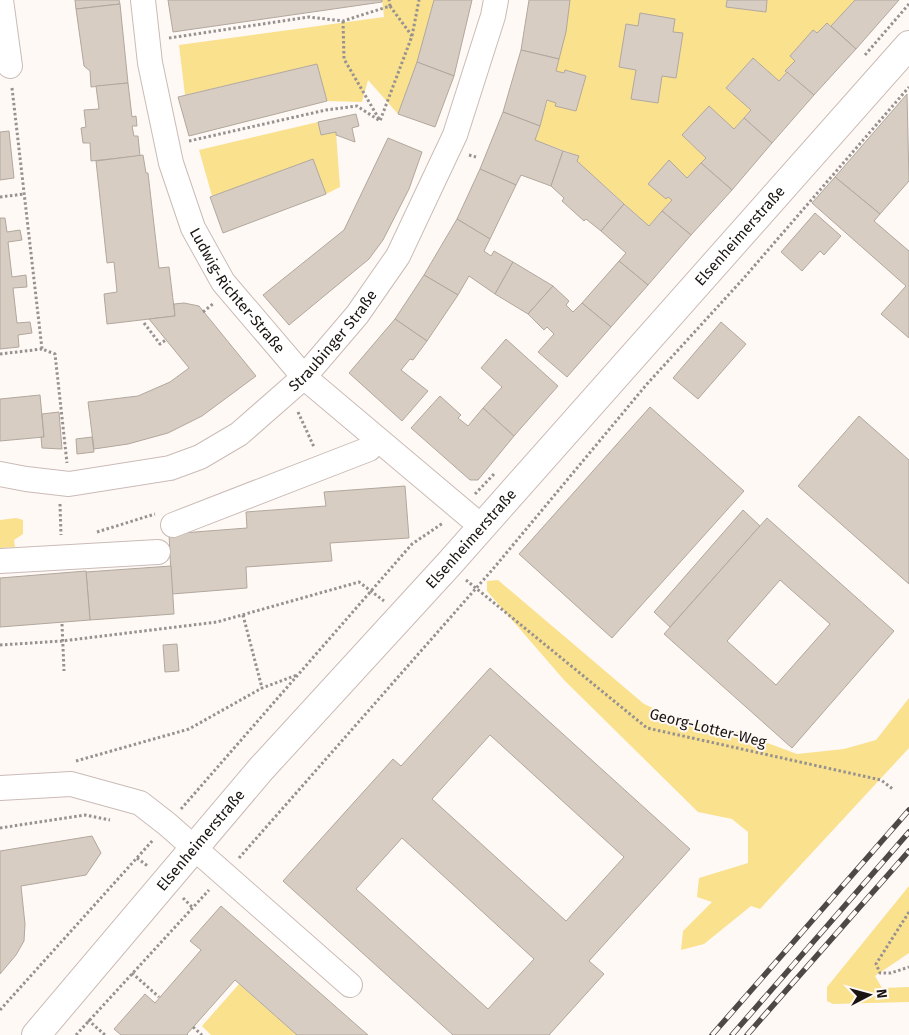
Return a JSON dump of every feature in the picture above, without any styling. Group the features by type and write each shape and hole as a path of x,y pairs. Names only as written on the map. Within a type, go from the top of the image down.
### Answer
{"main road":[{"name":"Elsenheimerstraße","path":"36,1035 261,769 449,564 909,44"}],"street":[{"path":"1,0 10,66"},
{"name":"Ludwig-Richter-Straße","path":"143,0 150,63 171,164 193,228 223,282 304,377 482,527"},
{"name":"Straubinger Straße","path":"0,474 64,484 144,474 170,468 200,457 239,434 304,377 357,316 398,256 455,135 493,16 496,0"},
{"path":"173,525 369,449"},
{"path":"0,561 158,552"},
{"path":"0,788 71,784 140,803 350,985"}],"path":[{"path":"389,0 390,6 412,36"},
{"path":"380,121 412,36 419,0"},
{"path":"169,38 308,17 343,21 390,6"},
{"path":"343,21 344,59 380,121"},
{"path":"10,66 42,349"},
{"path":"76,1035 224,875 265,824 475,589 647,384 909,87"},
{"path":"187,142 326,110 357,106 380,121"},
{"path":"0,197 24,194"},
{"path":"144,323 160,344 167,339"},
{"path":"0,354 42,349 55,354 64,484 61,544"},
{"path":"285,392 301,416 315,448"},
{"name":"Georg-Lotter-Weg","path":"449,564 475,589 646,728 881,780 894,790"},
{"path":"0,645 62,641 217,622 359,582 402,615"},
{"path":"243,615 262,688"},
{"path":"62,624 64,671"},
{"path":"69,763 190,729 262,688 297,674"},
{"path":"0,828 85,815 111,820"},
{"path":"147,837 152,841"},
{"path":"909,912 876,964 880,973 885,974 909,967"},
{"path":"132,973 160,998"},
{"path":"88,1020 105,1035"},
{"path":"193,1027 202,1035"}],"shaded area":[{"path":"382,0 434,0 417,62 398,114 368,80 362,102 327,101 317,64 185,95 179,45 384,17"},
{"path":"570,0 727,0 726,7 765,12 767,0 855,0 831,26 827,23 817,33 813,30 790,56 795,61 779,81 753,58 726,88 751,110 734,129 682,135 706,158 687,178 669,161 648,184 666,199 668,197 672,200 649,226 577,161 579,156 535,140 548,100 556,103 556,106 576,111 586,76 565,70 564,73 556,71","holes":["640,13 675,19 673,32 683,34 676,78 662,76 658,103 631,99 636,70 619,67 626,24 638,26"]},
{"path":"318,122 321,135 336,132 340,187 326,194 313,159 212,196 199,150"},
{"path":"16,518 23,520 23,534 14,540 15,547 0,548 0,520"},
{"path":"498,580 644,704 680,720 741,733 797,754 844,749 876,740 909,698 909,748 760,909 751,906 704,944 681,950 683,931 712,902 697,897 699,878 748,863 748,832 732,819 698,812 564,680 487,591 487,581"},
{"path":"909,886 909,953 875,976 882,988 909,987 909,1002 833,1004 827,1001 827,987"},
{"path":"239,984 297,1035 211,1035 202,1026"}],"building":[{"path":"75,0 119,0 120,4 76,9"},
{"path":"168,0 382,0 382,2 173,32"},
{"path":"434,0 472,0 454,76 417,62"},
{"path":"529,0 570,0 566,32 559,59 521,50"},
{"path":"727,0 767,0 766,12 726,7"},
{"path":"855,0 899,0 856,49 831,26"},
{"path":"120,4 128,83 91,87 90,71 84,66 76,9"},
{"path":"640,13 675,19 673,32 683,33 676,78 662,76 658,103 631,99 636,70 619,67 626,24 638,26"},
{"path":"827,23 856,49 814,95 785,71 795,61 790,56 813,30 817,33"},
{"path":"521,50 559,59 556,71 564,73 565,70 586,76 576,111 555,106 556,103 547,100 540,126 503,112"},
{"path":"753,58 779,81 787,72 814,95 772,143 744,118 751,110 726,88"},
{"path":"417,62 454,76 435,127 398,114"},
{"path":"317,64 327,101 189,136 178,97"},
{"path":"128,83 132,117 136,116 137,126 132,126 134,136 138,136 140,156 91,161 90,143 83,143 81,128 86,127 84,110 99,109 96,86"},
{"path":"907,94 909,181 880,214 835,177"},
{"path":"709,106 734,129 744,118 772,143 732,190 701,163 706,158 682,135"},
{"path":"503,112 540,126 535,140 563,151 551,186 521,175 516,185 480,169"},
{"path":"356,114 359,126 352,128 355,142 336,135 336,132 321,135 318,122"},
{"path":"9,131 14,178 0,180 0,132"},
{"path":"388,138 422,152 409,189 383,240 369,259 289,325 263,295 344,230"},
{"path":"563,151 579,156 577,161 624,204 601,231 586,219 584,221 562,201 564,198 551,186"},
{"path":"143,155 146,173 148,173 159,268 169,267 175,316 107,324 104,294 117,292 114,262 107,263 96,161"},
{"path":"313,159 326,194 223,233 210,197"},
{"path":"669,160 687,178 701,163 732,190 691,235 662,211 672,200 668,197 666,199 648,184"},
{"path":"480,169 516,185 490,239 457,219"},
{"path":"835,177 880,214 874,221 909,251 909,338 881,314 906,286 812,203"},
{"path":"624,204 649,226 662,211 691,235 648,285 619,261 626,253 601,231"},
{"path":"815,213 841,236 824,255 820,251 802,271 781,252"},
{"path":"0,218 5,218 7,232 20,230 22,240 8,242 12,277 26,275 27,287 13,288 17,323 30,322 32,333 18,335 19,347 0,349"},
{"path":"457,219 490,239 484,251 491,256 494,251 513,262 495,294 469,276 458,295 424,275"},
{"path":"619,261 648,285 611,327 582,303"},
{"path":"513,262 553,286 528,314 495,294"},
{"path":"424,275 458,295 427,341 395,319"},
{"path":"553,286 569,301 566,305 573,312 582,303 611,327 567,377 538,352 554,334 547,327 544,330 528,314"},
{"path":"184,303 199,306 256,376 202,416 168,433 128,444 94,449 88,402 138,396 170,382 189,368 149,319 175,316 174,304"},
{"path":"395,319 427,341 413,360 410,359 401,370 428,391 402,421 349,373"},
{"path":"721,322 746,344 698,399 673,378"},
{"path":"506,339 558,386 514,436 483,408 502,387 481,368"},
{"path":"40,395 44,437 0,441 0,399"},
{"path":"440,396 461,415 458,418 468,426 483,408 514,436 478,480 470,480 411,428"},
{"path":"650,407 744,491 612,638 519,554"},
{"path":"59,412 62,449 42,448 41,437 44,437 42,414"},
{"path":"859,416 909,460 909,584 798,486"},
{"path":"92,437 94,452 77,454 76,439"},
{"path":"405,486 409,538 330,543 332,561 246,567 247,588 172,594 169,534 247,528 246,512 326,506 324,492"},
{"path":"743,510 760,526 670,627 654,612"},
{"path":"767,518 894,631 792,748 664,634","holes":["780,580 830,624 776,685 727,641"]},
{"path":"171,566 174,614 90,620 86,572"},
{"path":"86,571 90,620 0,627 0,578"},
{"path":"177,644 179,671 165,672 163,645"},
{"path":"490,668 690,849 589,961 604,974 549,1035 453,1035 283,881 393,759 401,766","holes":["490,735 624,857 566,921 432,799","402,838 534,959 488,1009 356,889"]},
{"path":"92,836 101,853 86,875 21,886 25,924 24,941 16,955 0,974 0,851"},
{"path":"221,906 368,1035 297,1035 235,980 188,1035 121,1035 114,1029 145,994 155,1003 201,950 190,941"}],"railway":[{"path":"712,1035 909,810"},
{"path":"732,1035 909,832"},
{"path":"747,1035 909,851"}]}
